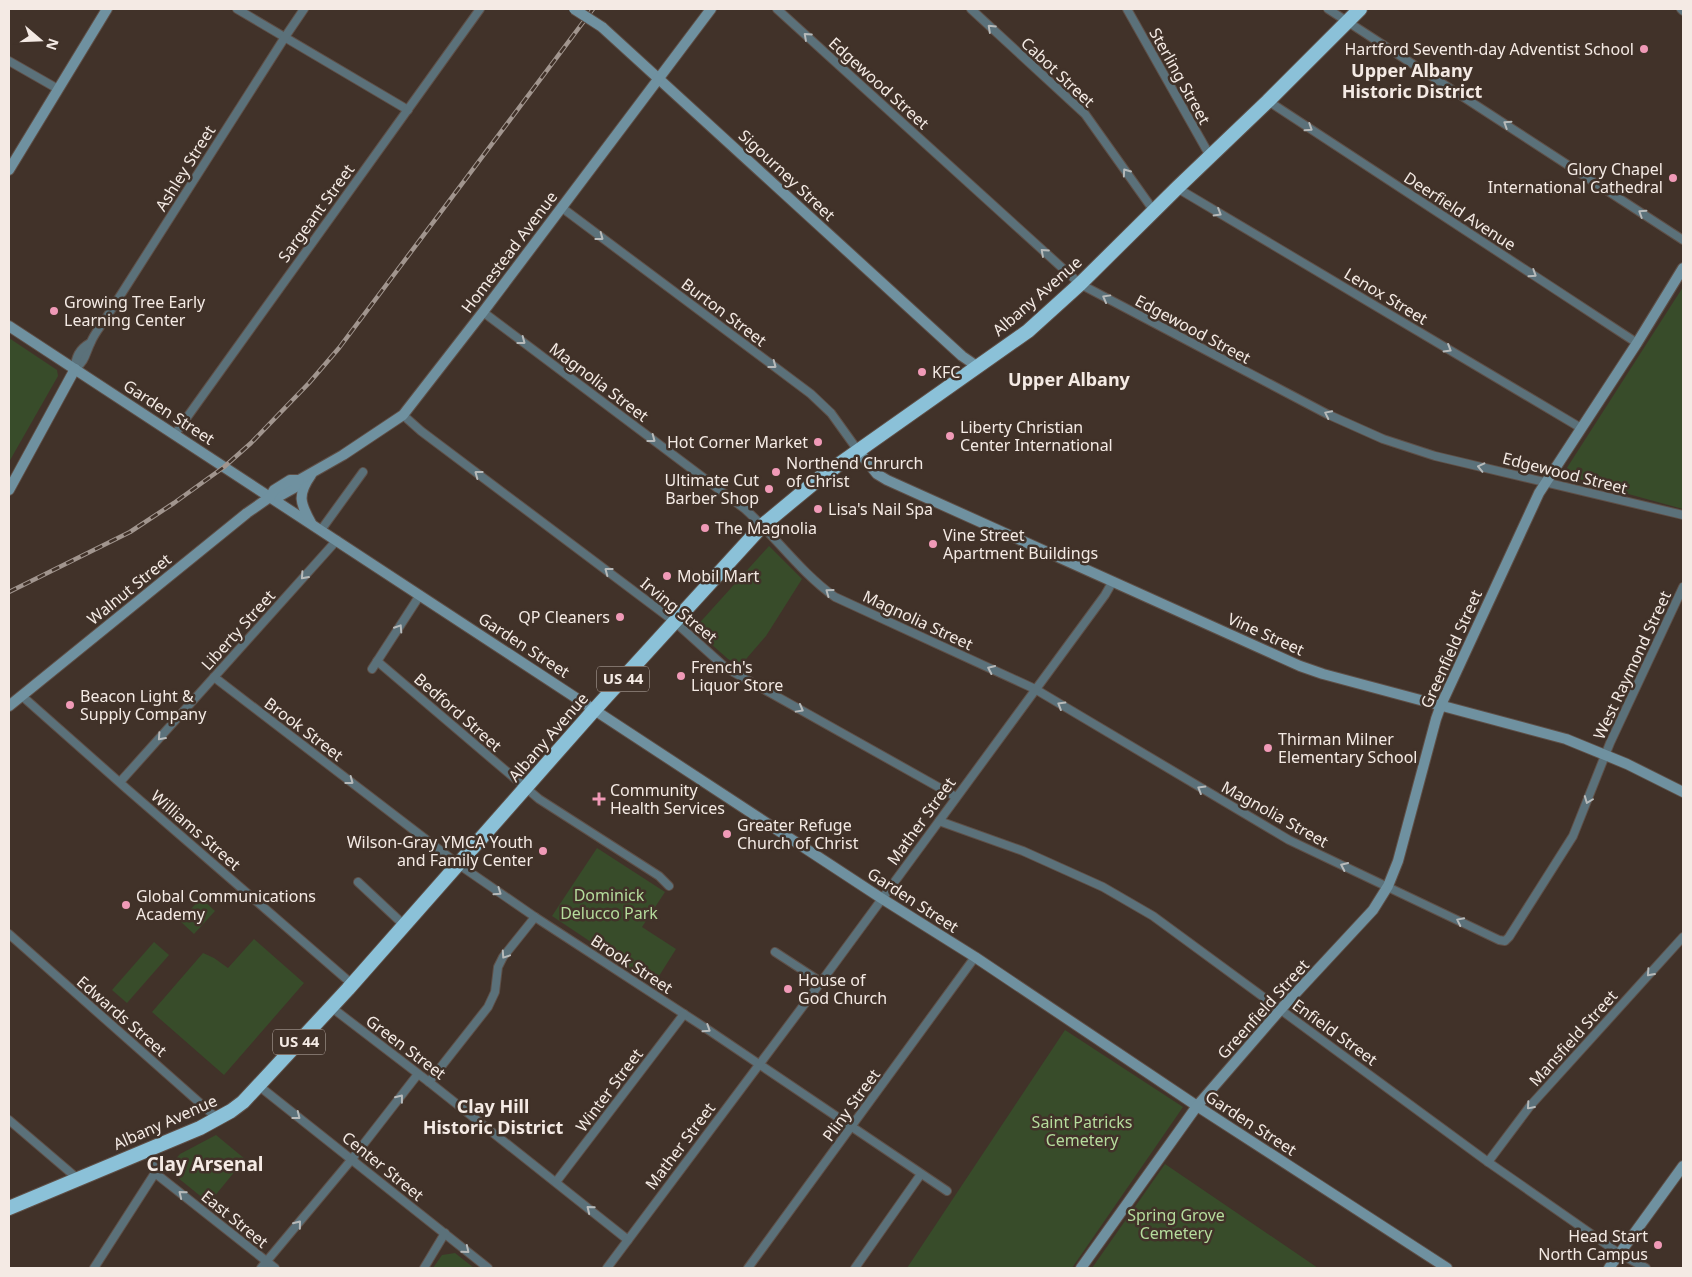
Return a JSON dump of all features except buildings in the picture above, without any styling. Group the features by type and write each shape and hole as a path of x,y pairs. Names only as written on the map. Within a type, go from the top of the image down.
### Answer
{"highway":[{"name":"Albany Avenue","path":"9,1208 200,1128 218,1119 243,1102 352,984 595,709 763,525 809,486 1028,331 1080,284 1360,9"}],"street":[{"path":"9,170 107,9"},
{"path":"238,9 408,110"},
{"name":"Ashley Street","path":"75,369 81,364 88,352 90,343 304,9"},
{"name":"Sargeant Street","path":"175,434 480,9"},
{"name":"Sigourney Street","path":"574,9 602,26 962,356 978,367"},
{"name":"Homestead Avenue","path":"270,497 277,488 290,480 299,480 343,455 403,415 711,9"},
{"name":"Edgewood Street","path":"777,9 1080,284 1327,414 1383,439 1435,456 1683,515"},
{"name":"Cabot Street","path":"971,9 1085,114 1154,211"},
{"name":"Sterling Street","path":"1127,9 1210,156"},
{"path":"1328,9 1683,240"},
{"path":"9,60 58,89"},
{"name":"Deerfield Avenue","path":"1268,101 1637,343"},
{"name":"Lenox Street","path":"1177,188 1581,428"},
{"name":"Burton Street","path":"561,207 811,394 831,413 859,452"},
{"name":"Greenfield Street","path":"1081,1268 1197,1106 1281,1009 1373,910 1388,886 1398,861 1441,705 1538,493 1637,343 1683,268"},
{"name":"Magnolia Street","path":"483,312 745,509 763,525 816,582 835,597 1035,690 1289,840 1499,940 1505,941"},
{"name":"Garden Street","path":"9,326 975,957 1197,1106 1447,1268"},
{"path":"9,490 75,369"},
{"name":"Irving Street","path":"403,415 421,431 675,622 726,668 956,797"},
{"name":"Vine Street","path":"859,452 882,478 1310,670 1566,739 1606,755 1683,792"},
{"path":"313,472 304,485 301,500 303,507 316,527 363,472"},
{"name":"Walnut Street","path":"9,706 247,513 270,497"},
{"name":"Liberty Street","path":"120,782 336,540"},
{"name":"Mather Street","path":"607,1268 939,821 1113,582"},
{"name":"West Raymond Street","path":"1505,941 1573,836 1606,755 1683,587"},
{"path":"372,669 420,595"},
{"name":"Bedford Street","path":"377,660 526,788 547,804 662,878 669,886"},
{"name":"Brook Street","path":"214,677 458,864 534,917 684,1014 947,1191"},
{"name":"Williams Street","path":"22,696 352,984"},
{"name":"Enfield Street","path":"939,821 1023,851 1103,887 1153,916 1488,1162 1620,1254 1646,1268"},
{"path":"358,882 404,925"},
{"path":"429,1082 488,1007 495,992 498,966 534,917"},
{"name":"Edwards Street","path":"9,934 218,1119"},
{"name":"Mansfield Street","path":"1488,1162 1530,1106 1683,937"},
{"path":"775,952 820,982"},
{"name":"Pliny Street","path":"748,1268 975,957"},
{"name":"Green Street","path":"331,1007 628,1240"},
{"name":"Winter Street","path":"556,1182 684,1014"},
{"path":"264,1265 352,1159 418,1074"},
{"name":"Center Street","path":"259,1086 488,1268"},
{"path":"9,1120 78,1178"},
{"path":"94,1268 155,1173 149,1150"},
{"path":"1610,1268 1683,1166"},
{"name":"East Street","path":"155,1173 264,1265 275,1268"},
{"path":"855,1268 921,1174"},
{"path":"424,1268 445,1233"}],"green space":[{"path":"1683,287 1683,509 1563,474"},
{"path":"9,338 57,370 58,376 9,462"},
{"path":"769,546 802,579 766,636 740,666 728,659 694,629"},
{"name":"Dominick Delucco Park","path":"597,848 665,892 642,927 676,949 654,984 552,916"},
{"path":"201,898 215,911 194,934 180,921"},
{"path":"254,939 304,983 224,1075 152,1012 203,953 228,968"},
{"path":"154,942 169,955 127,1003 112,990"},
{"name":"Saint Patricks Cemetery","path":"1065,1030 1183,1107 1072,1268 907,1268"},
{"path":"216,1135 245,1159 209,1203 167,1169 180,1154"},
{"name":"Spring Grove Cemetery","path":"1165,1164 1318,1268 1092,1268"},
{"path":"455,1253 474,1268 433,1268 442,1255"}],"railway":[{"path":"9,592 130,532 224,467 251,443 309,383 339,348 593,9"}],"place":[{"name":"Hartford Seventh-day Adventist School","path":"1644,49"},
{"name":"Glory Chapel International Cathedral","path":"1673,178"},
{"name":"Growing Tree Early Learning Center","path":"54,311"},
{"name":"KFC","path":"922,372"},
{"name":"Liberty Christian Center International","path":"950,436"},
{"name":"Hot Corner Market","path":"818,442"},
{"name":"Northend Chrurch of Christ","path":"776,472"},
{"name":"Ultimate Cut Barber Shop","path":"769,489"},
{"name":"Lisa's Nail Spa","path":"818,509"},
{"name":"The Magnolia","path":"705,528"},
{"name":"Vine Street Apartment Buildings","path":"933,544"},
{"name":"Mobil Mart","path":"667,576"},
{"name":"QP Cleaners","path":"620,617"},
{"name":"French's Liquor Store","path":"681,676"},
{"name":"Beacon Light & Supply Company","path":"70,705"},
{"name":"Thirman Milner Elementary School","path":"1268,748"},
{"name":"Community Health Services","path":"599,799"},
{"name":"Greater Refuge Church of Christ","path":"727,834"},
{"name":"Wilson-Gray YMCA Youth and Family Center","path":"543,851"},
{"name":"Global Communications Academy","path":"126,905"},
{"name":"House of God Church","path":"788,989"},
{"name":"Head Start North Campus","path":"1658,1245"}],"district":[{"name":"Upper Albany Historic District","path":"1412,81"},
{"name":"Upper Albany","path":"1069,380"},
{"name":"Clay Hill Historic District","path":"493,1117"},
{"name":"Clay Arsenal","path":"205,1164"}]}
